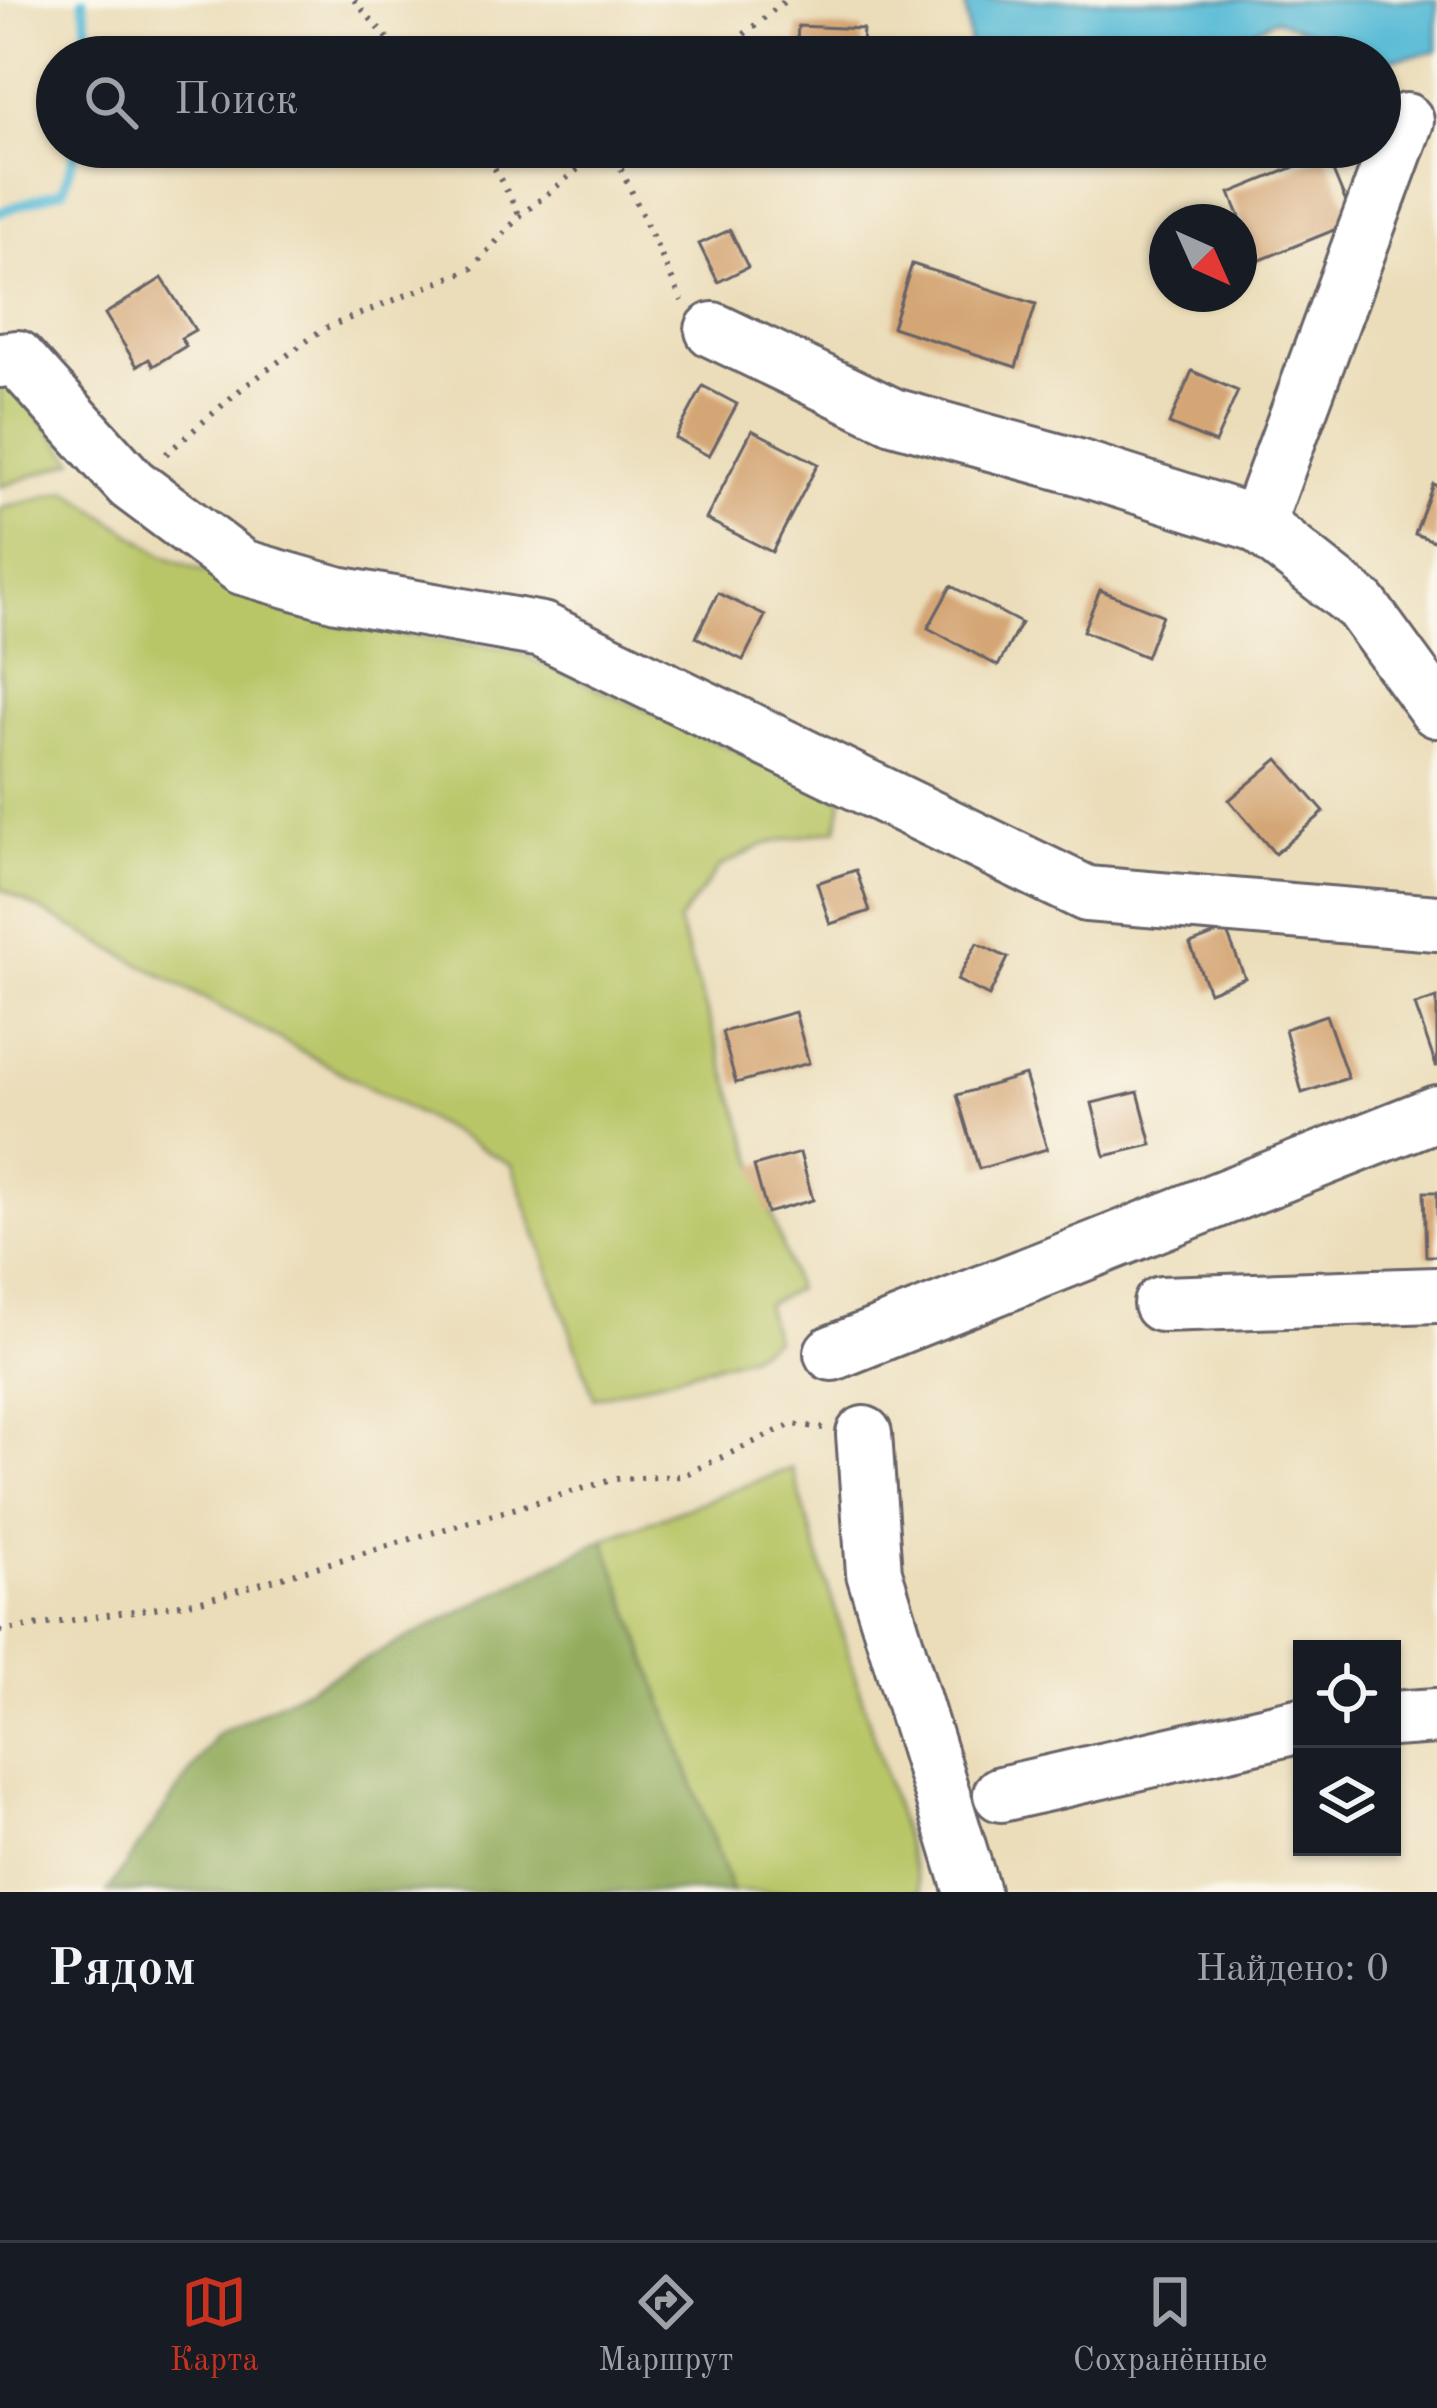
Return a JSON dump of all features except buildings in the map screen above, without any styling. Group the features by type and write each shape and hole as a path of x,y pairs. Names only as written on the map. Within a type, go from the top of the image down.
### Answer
{"street":[{"path":"1401,135 1406,121"},
{"path":"1257,524 1389,168"},
{"path":"712,330 893,416 1078,467 1257,524 1361,606 1437,710"},
{"path":"0,360 17,358 131,484 242,567 337,594 542,630 1087,894 1437,923"},
{"path":"832,1353 1437,1113"},
{"path":"1161,1304 1437,1295"},
{"path":"864,1434 874,1573 972,1892"},
{"path":"1401,1718 1437,1716"},
{"path":"1000,1794 1293,1727"}],"path":[{"path":"354,0 386,36"},
{"path":"742,36 786,0"},
{"path":"494,168 520,216"},
{"path":"131,484 240,390 323,329 471,269 520,216 581,168"},
{"path":"618,168 678,298 712,330"},
{"path":"0,1631 201,1600 615,1479 682,1476 792,1424 864,1434"}],"green space":[{"path":"8,380 75,461 0,487 0,381"},
{"path":"68,491 164,556 344,626 515,651 842,799 837,829 766,844 720,867 678,922 796,1289 765,1305 775,1339 748,1356 594,1398 512,1165 0,888 0,509"},
{"path":"792,1468 921,1892 732,1892 604,1539"},
{"path":"604,1539 732,1892 107,1892 217,1734"}],"water":[{"path":"965,0 1437,0 1437,52 1401,57 1401,36 1319,36 1275,19 1245,36 969,36"}],"waterway":[{"path":"83,0 89,36"},
{"path":"0,212 63,190 70,168"}]}
